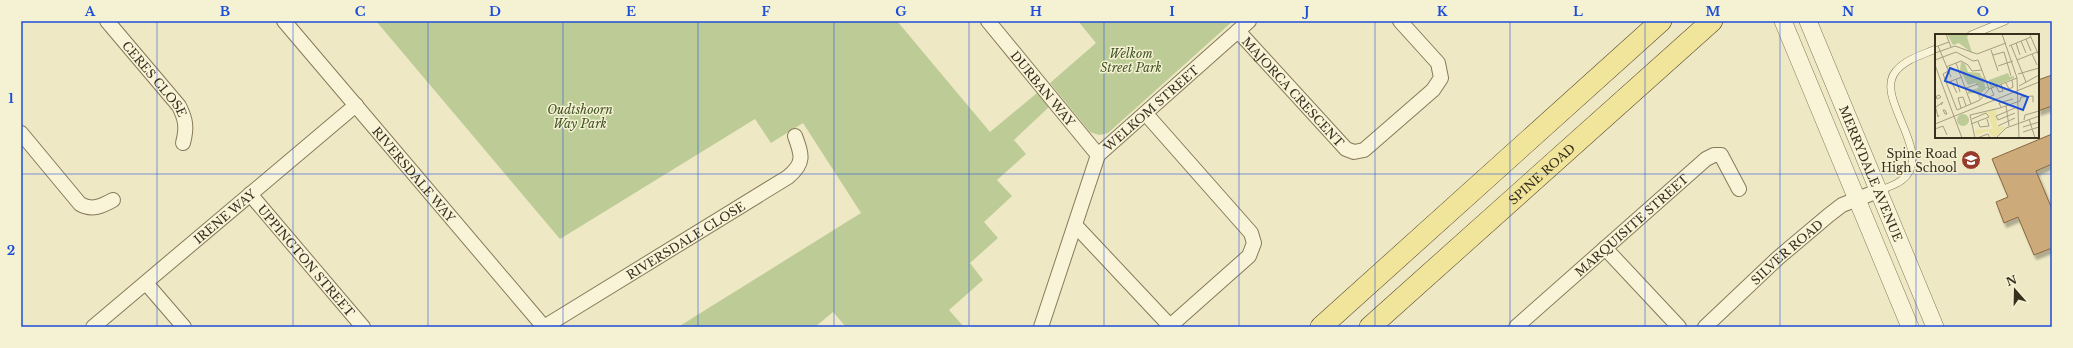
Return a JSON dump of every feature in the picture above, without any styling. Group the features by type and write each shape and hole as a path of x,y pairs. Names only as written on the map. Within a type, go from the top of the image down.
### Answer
{"main road":[{"path":"1321,327 1661,21"},
{"name":"SPINE ROAD","path":"1370,327 1712,21"}],"street":[{"name":"CERES CLOSE","path":"107,21 179,106 186,121 187,129 183,143"},
{"name":"RIVERSDALE WAY","path":"284,21 544,327"},
{"name":"DURBAN WAY","path":"988,21 1098,155"},
{"name":"WELKOM STREET","path":"1041,327 1098,155 1249,21"},
{"name":"MAJORCA CRESCENT","path":"1238,31 1346,149 1354,152 1364,150 1440,83 1442,73 1438,63 1400,21"},
{"name":"MERRYDALE AVENUE","path":"1783,21 1910,327"},
{"name":"MERRYDALE AVENUE","path":"1808,21 1935,327"},
{"name":"IRENE WAY","path":"93,327 356,105"},
{"path":"1075,225 1170,327 1249,256 1253,248 1252,233 1146,114"},
{"path":"21,133 80,204 87,208 94,208 113,200"},
{"name":"RIVERSDALE CLOSE","path":"544,327 788,177 799,167 801,160 795,136"},
{"name":"MARQUISITE STREET","path":"1516,327 1680,180 1706,159 1714,155 1721,155 1739,189"},
{"name":"SILVER ROAD","path":"1704,327 1802,236 1842,205 1878,191"},
{"name":"UPPINGTON STREET","path":"250,194 363,327"},
{"path":"1605,248 1679,327"},
{"path":"146,283 184,327"}],"lane":[{"path":"1973,34 2005,21"},
{"path":"1878,191 1900,182 1908,174 1913,159 1907,136 1895,104 1890,83 1895,72 1907,61 1935,49"}],"green space":[{"name":"Oudtshoorn Way Park","path":"376,21 897,21 990,132 1037,93 1049,107 1014,140 1026,154 997,180 1012,196 984,222 998,238 970,263 983,280 949,310 964,327 846,327 833,312 815,327 678,327 861,213 803,123 771,143 755,119 560,239"},
{"name":"Welkom Street Park","path":"1078,21 1233,21 1108,133 1099,135 1090,132 1050,83 1096,43"}],"building":[{"path":"2052,75 2052,106 2039,111 2039,80"},
{"path":"2052,134 2052,164 2036,171 2052,209 2052,248 2034,255 2018,217 2004,223 1996,202 2008,197 1992,159"}],"place":[{"name":"Spine Road High School","path":"1971,160"}]}
